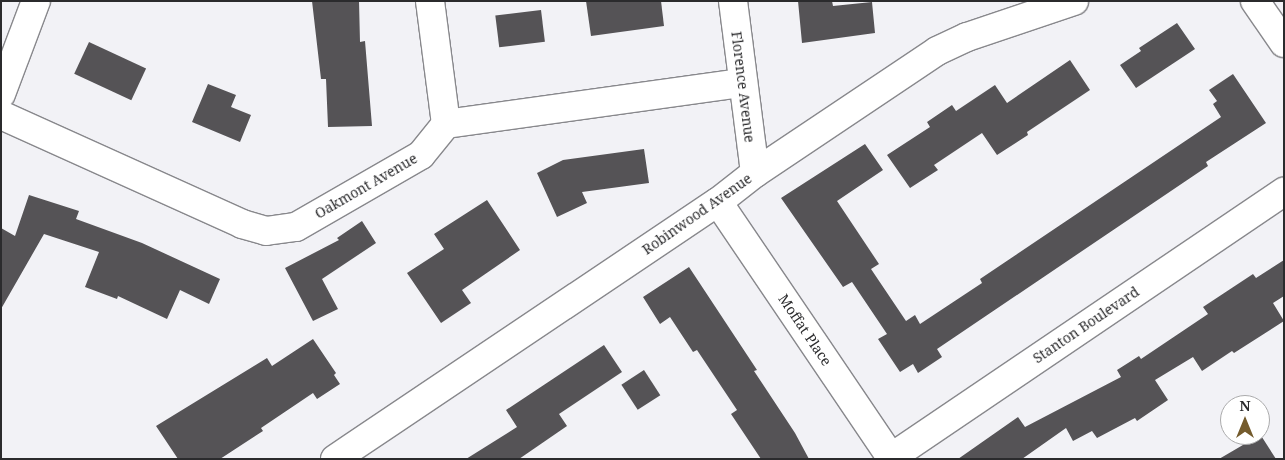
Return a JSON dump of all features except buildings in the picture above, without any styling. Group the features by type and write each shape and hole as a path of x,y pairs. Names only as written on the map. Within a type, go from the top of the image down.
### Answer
{"street":[{"path":"1,94 36,1"},
{"path":"430,1 446,124 742,83"},
{"name":"Florence Avenue","path":"733,1 755,173"},
{"name":"Robinwood Avenue","path":"335,459 718,202 755,173 937,51 967,37 1074,1"},
{"path":"1255,1 1284,43"},
{"name":"Oakmont Avenue","path":"1,115 242,224 266,231 296,227 420,155 446,124"},
{"name":"Stanton Boulevard","path":"890,458 1284,192"},
{"name":"Moffat Place","path":"718,202 890,458"}]}
